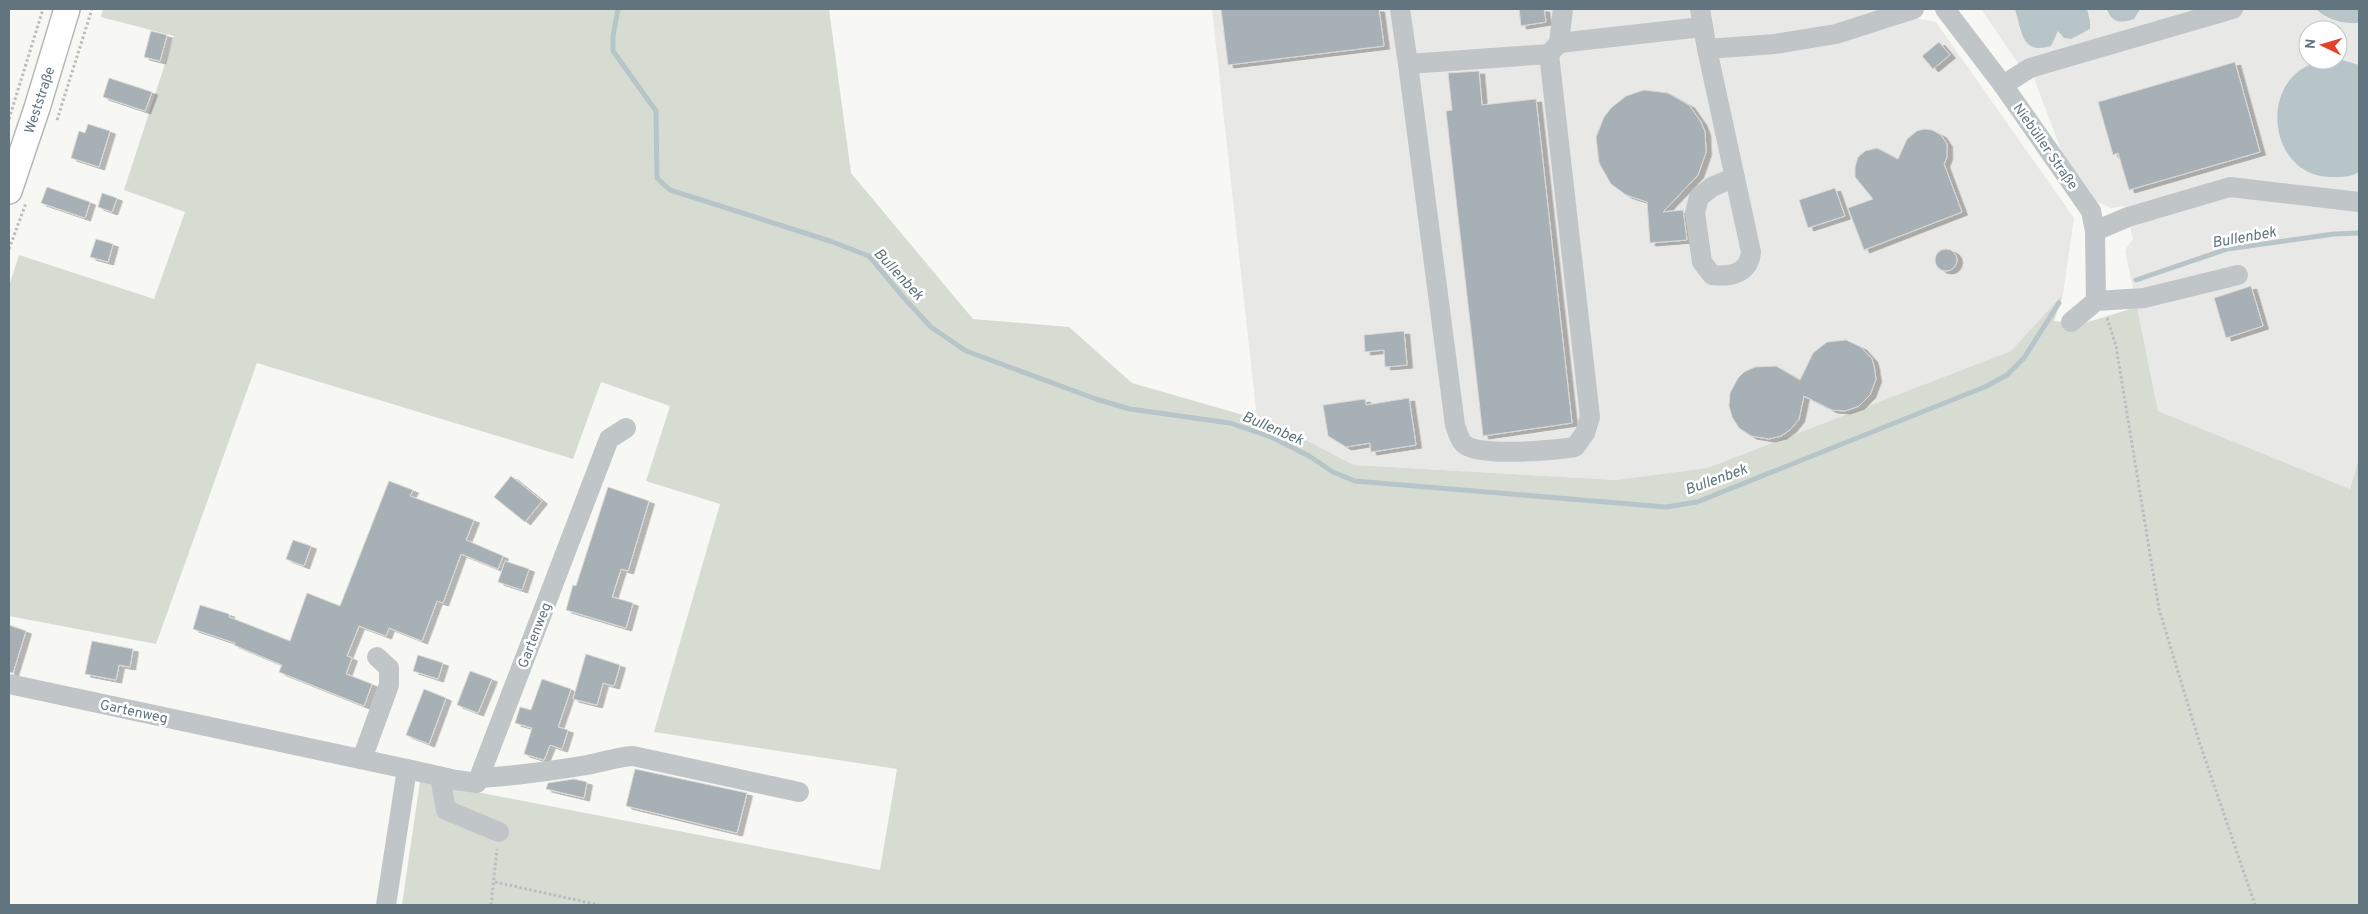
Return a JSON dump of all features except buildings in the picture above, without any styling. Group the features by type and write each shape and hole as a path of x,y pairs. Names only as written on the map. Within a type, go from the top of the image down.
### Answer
{"main road":[{"name":"Weststraße","path":"9,191 67,9"}],"street":[{"path":"1400,9 1455,425 1463,444 1477,451 1549,451 1575,447 1586,433 1590,417 1554,48 1563,9"},
{"path":"1707,49 1775,44 1836,34 1914,9"},
{"name":"Niebüller Straße","path":"1945,9 2003,85 2091,211 2095,231 2096,301"},
{"path":"2003,85 2030,68 2233,9"},
{"path":"1408,64 1554,48 1701,18 1707,49 1735,177 1751,252 1750,261 1740,272 1727,276 1712,275 1702,262 1695,213 1699,198 1712,187 1735,177"},
{"path":"2095,231 2128,217 2230,187 2359,202"},
{"path":"2071,322 2096,301 2144,298 2238,275"},
{"name":"Gartenweg","path":"9,684 407,768 440,777 477,783 609,439 626,428"},
{"path":"362,759 389,685 389,668 377,657"},
{"path":"479,778 537,773 590,764 612,758 633,756 799,792"},
{"path":"386,905 407,768"},
{"path":"440,777 446,810 499,832"}],"path":[{"path":"9,119 43,9"},
{"path":"2096,301 2105,314 2116,346 2159,609 2199,741 2254,905"},
{"path":"491,905 499,832"},
{"path":"495,882 599,905"}],"shaded area":[{"path":"103,9 829,9 851,173 973,319 1069,327 1132,383 1257,419 1298,436 1354,465 1616,480 1707,468 2011,351 2063,294 2054,321 2081,324 2137,307 2158,411 2350,489 2359,457 2359,905 402,905 420,781 880,870 897,769 654,732 720,504 646,481 670,406 601,382 573,459 257,363 156,644 9,616 9,286 19,255 154,299 185,212 124,190 174,36 101,17"},
{"path":"1212,9 1908,9 1909,17 1936,22 2074,218 2063,294 2011,351 1707,468 1616,480 1354,465 1298,436 1257,419"},
{"path":"1981,9 2359,9 2359,457 2350,489 2158,411 2125,250 2133,239 2125,206 2111,208 2095,201 2064,158 2028,62 2019,65"},
{"path":"2015,9 2087,9 2090,29 2071,39 2064,38 2058,31 2051,46 2034,47 2024,39"},
{"path":"2107,9 2140,9 2134,19 2122,22 2115,20"},
{"path":"2316,9 2359,9 2359,23 2348,23 2348,20 2336,20 2325,16"},
{"path":"2348,62 2359,65 2359,172 2350,176 2340,177 2311,173 2295,162 2283,146 2278,126 2278,106 2285,87 2302,70 2348,70"}],"waterway":[{"name":"Bullenbek","path":"618,9 613,36 613,51 656,111 657,178 670,190 830,241 869,256 931,327 966,351 1096,399 1130,409 1230,423 1271,437 1309,456 1333,472 1355,481 1666,507 1697,502 1987,386 2007,375 2024,358 2059,303"},
{"name":"Bullenbek","path":"2136,280 2227,249 2334,234 2359,233"}]}
